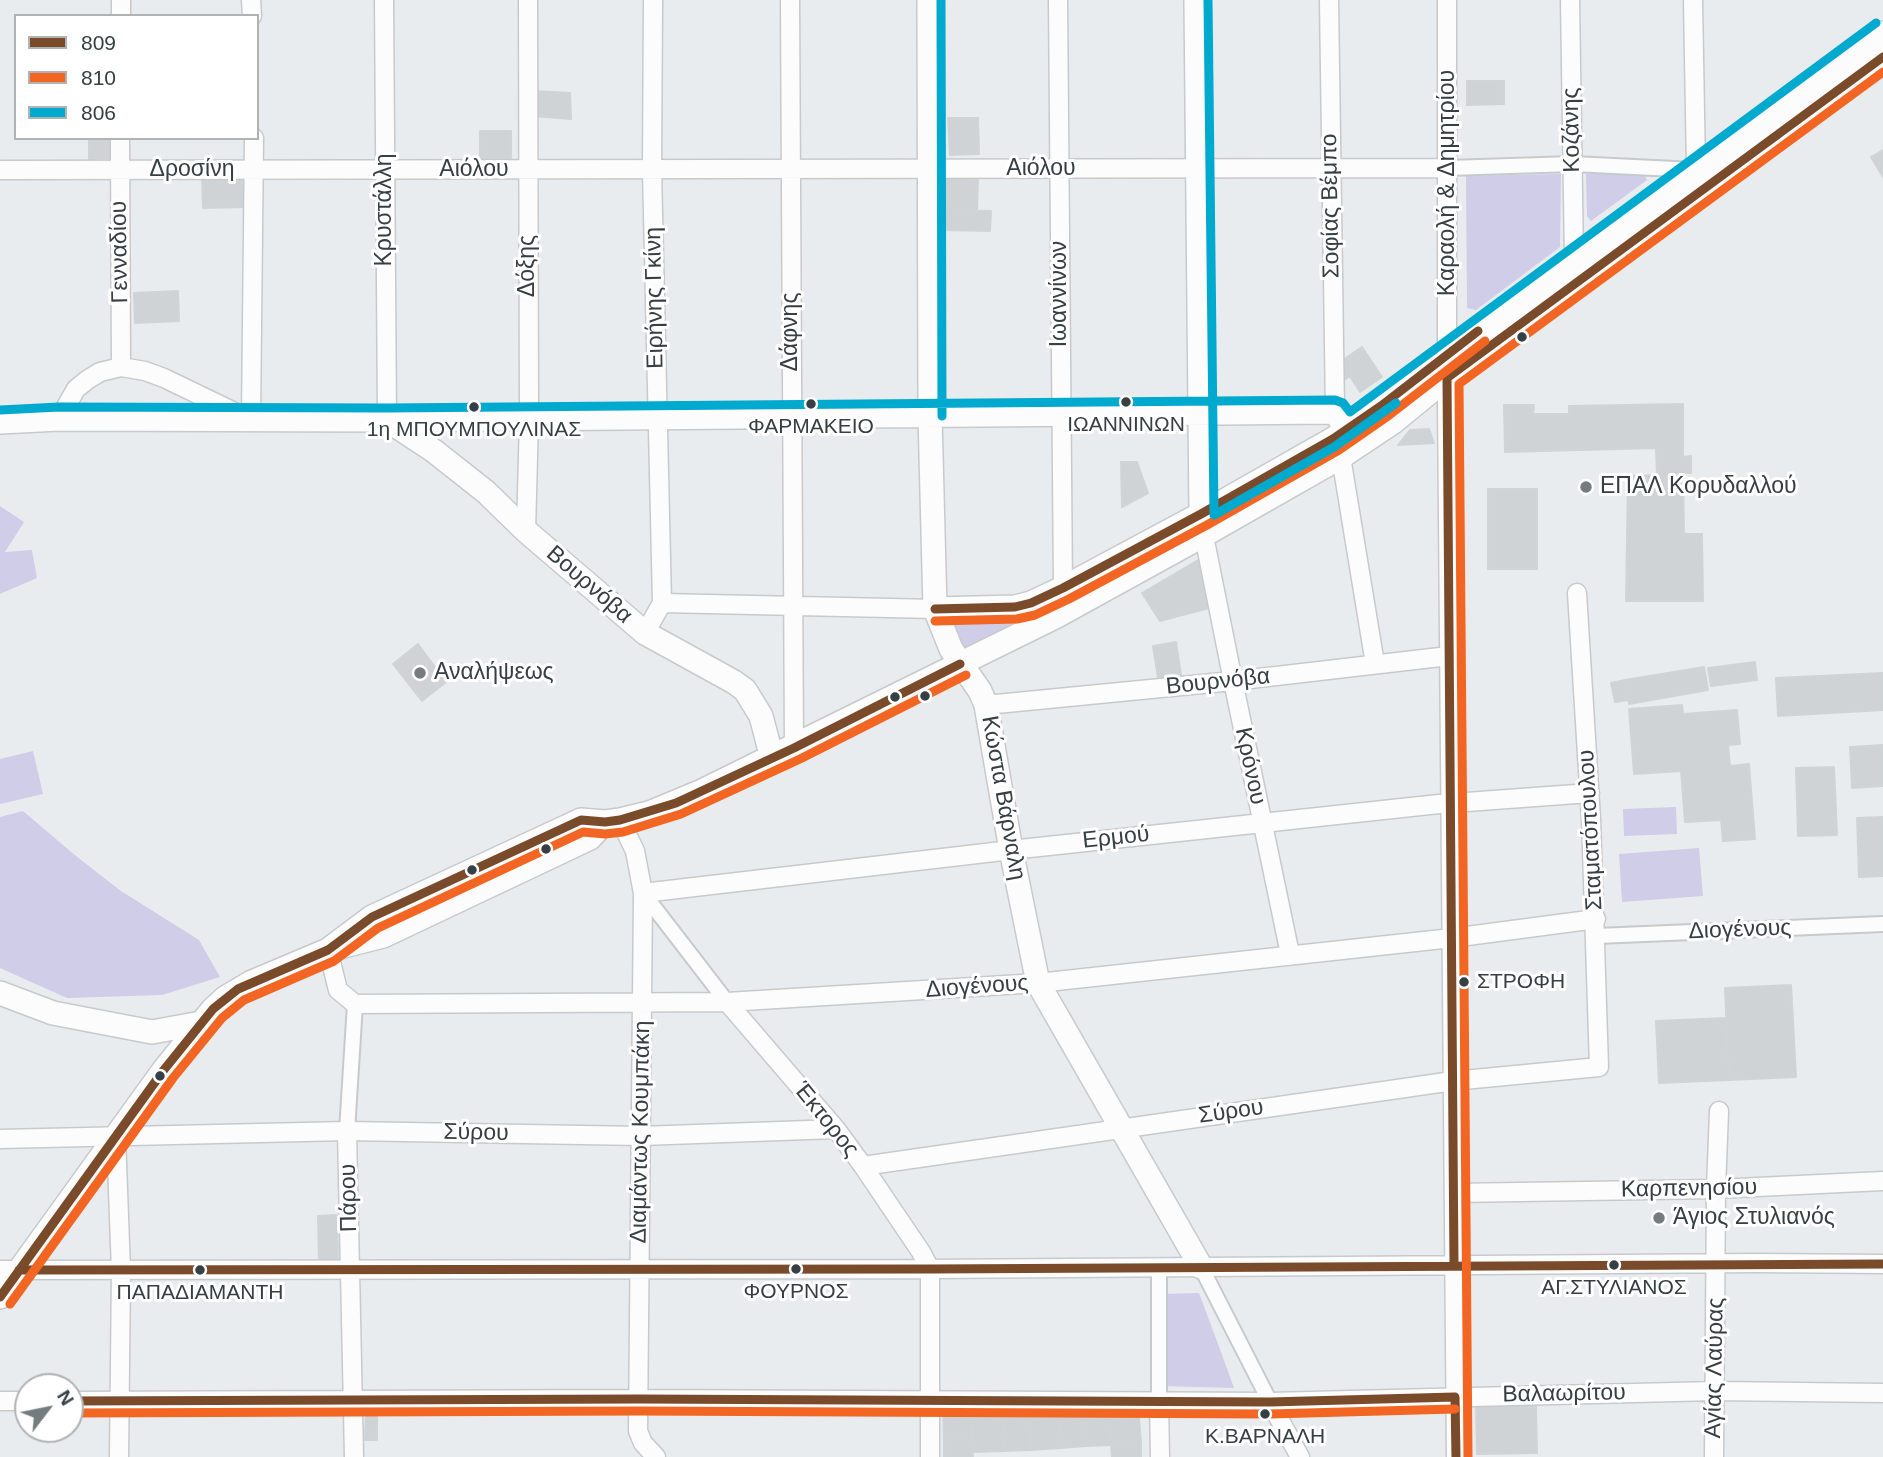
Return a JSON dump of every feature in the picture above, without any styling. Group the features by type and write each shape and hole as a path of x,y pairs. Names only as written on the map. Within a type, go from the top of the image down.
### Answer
{"street":[{"name":"Κρυστάλλη","path":"384,0 387,420"},
{"name":"Δόξης","path":"526,531 529,419 528,0"},
{"name":"Ειρήνης Γκίνη","path":"653,0 652,170 662,603"},
{"name":"Δάφνης","path":"790,0 794,748"},
{"name":"Κώστα Βάρναλη","path":"929,0 930,416 935,609 943,633 986,705 1038,983 1201,1267 1300,1457"},
{"name":"Ιωαννίνων","path":"1058,0 1063,588"},
{"path":"1196,0 1202,525"},
{"name":"Σοφίας Βέμπο","path":"1329,0 1330,168 1341,421"},
{"name":"Καραολή & Δημητρίου","path":"1447,0 1447,378 1456,1457"},
{"name":"Κοζάνης","path":"1570,0 1574,260"},
{"path":"1693,0 1696,170"},
{"path":"0,1297 10,1270 201,1023 213,1009 238,989 328,950 383,936 590,838 612,821 676,803 794,748 1055,617 1202,525 1341,421 1381,406 1883,33"},
{"path":"935,609 1015,607 1031,603 1202,525 1341,457 1392,423 1447,378 1883,57"},
{"name":"Γενναδίου","path":"120,140 121,367"},
{"path":"251,420 254,140"},
{"name":"Αιόλου","path":"385,170 1448,168 1573,164 1696,170"},
{"name":"Δροσίνη","path":"0,170 385,170"},
{"path":"59,419 76,389 100,372 121,367 164,378 251,420"},
{"path":"0,422 59,419 387,420 1061,415 1201,415 1341,421"},
{"name":"Βουρνόβα","path":"387,420 486,492 526,531 645,633 745,690 761,716 772,758"},
{"path":"1341,457 1375,664"},
{"name":"Κρόνου","path":"1202,525 1290,954"},
{"name":"Σταματόπουλου","path":"1577,593 1590,793 1599,1067"},
{"path":"645,633 662,603"},
{"name":"Βουρνόβα","path":"662,603 935,609"},
{"name":"Βουρνόβα","path":"986,705 1450,656"},
{"name":"Ερμού","path":"643,893 1451,803 1590,793"},
{"name":"Έκτορος","path":"612,821 635,851 643,893 727,1002 836,1129 930,1269"},
{"name":"Διαμάντως Κουμπάκη","path":"643,893 638,1431 651,1455"},
{"name":"Διογένους","path":"355,1004 727,1002 1038,983 1290,954 1596,927 1883,923"},
{"path":"328,950 338,990 355,1004"},
{"path":"0,993 53,1013 152,1032 201,1023"},
{"name":"Πάρου","path":"354,1457 347,1131 355,1004"},
{"name":"Σύρου","path":"863,1166 1453,1081 1599,1067"},
{"name":"Αγίας Λαύρας","path":"1714,1457 1719,1111"},
{"name":"Σύρου","path":"0,1139 347,1131 641,1136 836,1129"},
{"path":"116,1136 121,1271 119,1457"},
{"name":"Καρπενησίου","path":"1454,1193 1716,1189 1883,1181"},
{"path":"1756,1263 1883,1255"},
{"path":"10,1270 1883,1264"},
{"path":"1159,1267 1160,1457"},
{"path":"930,1269 930,1457"},
{"name":"Βαλαωρίτου","path":"84,1401 639,1399 1270,1402 1715,1391 1883,1393"}],"shaded area":[{"path":"1561,174 1560,247 1476,310 1467,308 1466,176"},
{"path":"1586,174 1644,174 1647,180 1591,221 1587,216"},
{"path":"0,506 24,522 5,552 32,550 37,578 0,594"},
{"path":"1015,617 1019,624 964,650 953,628 960,619"},
{"path":"33,751 43,794 0,804 0,759"},
{"path":"1676,807 1677,834 1624,836 1623,809"},
{"path":"23,811 121,891 199,940 220,977 162,995 67,998 0,968 0,817"},
{"path":"1699,848 1703,896 1622,902 1619,854"},
{"path":"1199,1293 1234,1388 1161,1386 1161,1294"}],"building":[{"path":"1467,81 1504,81 1504,104 1467,105"},
{"path":"533,91 570,93 571,119 532,116"},
{"path":"948,118 978,118 979,154 950,155"},
{"path":"480,131 511,131 511,158 480,158"},
{"path":"89,140 114,140 115,158 89,159"},
{"path":"1883,150 1883,177 1871,157"},
{"path":"245,174 246,207 203,208 202,176"},
{"path":"944,179 978,180 977,211 944,210"},
{"path":"944,210 991,211 990,231 943,230"},
{"path":"178,291 179,321 135,323 134,293"},
{"path":"1362,347 1382,377 1360,392 1350,376 1344,380 1334,366"},
{"path":"1683,404 1683,457 1691,456 1691,473 1683,473 1684,534 1702,534 1703,601 1626,601 1628,476 1657,475 1656,448 1505,452 1504,405 1534,405 1533,414 1569,414 1569,406"},
{"path":"1429,429 1434,443 1398,445 1410,430"},
{"path":"1121,462 1137,462 1148,493 1122,507"},
{"path":"1488,489 1537,489 1537,569 1488,569"},
{"path":"1200,559 1209,608 1160,621 1142,593"},
{"path":"1176,642 1182,681 1159,684 1153,646"},
{"name":"Αναλήψεως","path":"418,644 446,682 422,701 393,664"},
{"path":"1755,662 1757,680 1711,686 1708,668"},
{"path":"1704,667 1708,690 1629,704 1625,680"},
{"path":"1883,673 1883,710 1778,716 1776,678"},
{"path":"1625,680 1629,700 1615,702 1611,683"},
{"path":"1682,705 1683,714 1737,710 1740,744 1728,745 1730,766 1749,764 1755,839 1723,841 1721,820 1685,822 1681,771 1634,774 1629,709"},
{"path":"1883,745 1883,786 1852,788 1850,747"},
{"path":"1834,767 1837,835 1798,836 1796,768"},
{"path":"1883,817 1883,876 1859,877 1857,818"},
{"path":"1791,985 1796,1077 1729,1080 1725,988"},
{"path":"1726,1018 1729,1080 1659,1083 1656,1021"},
{"path":"337,1215 338,1261 319,1261 318,1216"},
{"path":"1003,1404 1004,1451 973,1452 971,1405"},
{"path":"1003,1404 1029,1406 1031,1450 1004,1451"},
{"path":"971,1405 972,1438 944,1438 943,1406"},
{"path":"1110,1405 1138,1405 1141,1443 1111,1445"},
{"path":"1110,1405 1111,1445 1086,1446 1084,1406"},
{"path":"1029,1406 1059,1406 1061,1448 1031,1450"},
{"path":"1059,1406 1084,1406 1086,1446 1061,1448"},
{"path":"1476,1407 1536,1407 1537,1453 1477,1454"},
{"path":"366,1411 377,1412 377,1440 365,1440"},
{"path":"944,1438 972,1438 973,1457 944,1457"},
{"path":"1141,1443 1141,1457 1112,1457 1111,1445"}],"transit line":[{"name":"806","path":"941,0 942,416"},
{"name":"806","path":"1208,0 1214,515 1334,447 1396,403"},
{"name":"806","path":"0,410 59,407 387,408 1335,400 1343,403 1350,412 1876,23"},
{"name":"809","path":"1454,1264 1447,378 1883,57"},
{"name":"810","path":"1468,1457 1459,384 1883,72"},
{"name":"809","path":"935,609 1015,607 1031,603 1063,588 1333,439 1381,406 1478,331"},
{"name":"810","path":"935,621 1017,619 1035,615 1069,599 1339,450 1485,341"},
{"name":"809","path":"0,1297 163,1071 213,1009 238,989 328,950 372,917 581,820 620,820 676,803 794,748 960,664"},
{"name":"810","path":"10,1304 173,1078 222,1018 244,1000 334,961 378,928 583,832 623,832 681,814 800,759 966,675"},
{"name":"809","path":"19,1270 1883,1264"},
{"name":"809","path":"84,1401 639,1399 1270,1402 1455,1397 1456,1457"},
{"name":"810","path":"84,1413 639,1411 1270,1414 1455,1409"}],"place":[{"name":"ΙΩΑΝΝΙΝΩΝ","path":"1126,402"},
{"name":"ΦΑΡΜΑΚΕΙΟ","path":"811,404"},
{"name":"1η ΜΠΟΥΜΠΟΥΛΙΝΑΣ","path":"474,407"},
{"name":"ΕΠΑΛ Κορυδαλλού","path":"1586,487"},
{"name":"Αναλήψεως","path":"420,673"},
{"name":"ΣΤΡΟΦΗ","path":"1464,982"},
{"name":"Άγιος Στυλιανός","path":"1659,1218"},
{"name":"ΑΓ.ΣΤΥΛΙΑΝΟΣ","path":"1614,1265"},
{"name":"ΦΟΥΡΝΟΣ","path":"796,1269"},
{"name":"ΠΑΠΑΔΙΑΜΑΝΤΗ","path":"200,1270"},
{"name":"Κ.ΒΑΡΝΑΛΗ","path":"1265,1414"}]}
